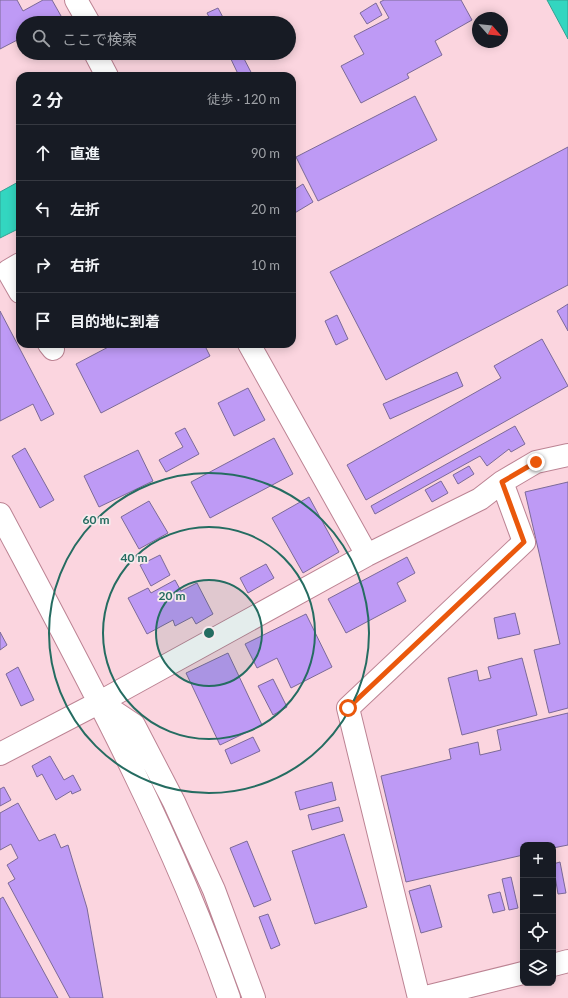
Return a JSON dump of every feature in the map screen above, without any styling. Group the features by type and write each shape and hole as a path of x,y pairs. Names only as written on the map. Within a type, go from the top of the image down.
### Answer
{"lane":[{"path":"76,0 85,16"},
{"path":"99,60 105,72"},
{"path":"16,266 8,270 16,285"},
{"path":"251,348 367,555"},
{"path":"0,754 100,702 367,555 480,499 502,482 536,462 568,455"},
{"path":"502,482 524,542 348,708 421,998 520,974"},
{"path":"0,514 100,702 182,875 211,946 229,998"},
{"path":"100,702 134,725 174,802 214,890 254,998"},
{"path":"556,964 568,961"}],"shaded area":[{"path":"547,0 568,0 568,39"},
{"path":"16,183 16,230 0,238 0,192"}],"building":[{"path":"0,0 17,0 23,11 43,0 52,0 61,16 16,16 16,41 0,49"},
{"path":"384,0 461,0 472,20 435,41 442,55 407,74 409,78 361,103 341,66 364,54 354,36 389,18 380,2"},
{"path":"376,3 382,15 367,24 360,13"},
{"path":"218,8 222,16 208,16 207,13"},
{"path":"231,60 245,60 251,72 237,72"},
{"path":"415,96 437,140 318,201 296,157"},
{"path":"568,147 568,285 386,380 330,272"},
{"path":"303,184 313,202 296,212 296,188"},
{"path":"568,304 568,331 557,311"},
{"path":"0,311 16,342 16,348 19,348 54,414 41,421 33,404 0,421"},
{"path":"337,315 348,339 336,345 325,321"},
{"path":"542,339 568,386 366,500 347,465 501,378 494,366"},
{"path":"106,348 206,348 210,356 101,413 76,364"},
{"path":"457,372 463,386 390,419 383,404"},
{"path":"248,388 265,420 234,436 218,403"},
{"path":"515,426 525,444 511,452 509,449 487,466 480,456 375,514 371,506"},
{"path":"185,428 199,454 166,472 159,460 183,447 175,433"},
{"path":"274,438 293,474 210,518 191,482"},
{"path":"25,448 54,500 40,508 12,456"},
{"path":"138,450 153,481 99,507 84,476"},
{"path":"469,466 474,474 458,484 453,475"},
{"path":"441,481 448,493 432,502 425,490"},
{"path":"568,482 568,708 549,713 534,650 560,644 525,492"},
{"path":"309,497 339,552 303,573 272,518"},
{"path":"149,501 168,533 139,549 121,517"},
{"path":"160,555 170,575 151,586 140,565"},
{"path":"407,557 415,573 397,583 406,601 346,633 328,599"},
{"path":"266,564 274,578 248,593 240,578"},
{"path":"175,580 181,591 197,583 213,614 196,624 192,617 175,626 173,620 147,634 128,598 148,588 151,593"},
{"path":"515,613 520,634 498,639 494,618"},
{"path":"306,614 332,667 291,688 277,658 257,668 245,644"},
{"path":"0,632 7,645 0,650"},
{"path":"228,653 262,725 220,745 186,673"},
{"path":"522,658 537,715 462,735 448,678 477,670 479,681 491,678 488,667"},
{"path":"18,667 34,700 21,706 6,674"},
{"path":"273,679 287,707 273,715 258,686"},
{"path":"568,713 568,845 556,847 556,842 520,842 520,856 406,882 381,776 451,759 449,749 478,742 480,755 501,750 497,730"},
{"path":"253,737 260,751 231,764 225,750"},
{"path":"50,756 64,780 73,775 81,790 72,794 71,791 56,800 42,774 37,777 32,766"},
{"path":"332,782 336,800 300,810 295,792"},
{"path":"4,787 11,800 0,806 0,789"},
{"path":"18,803 39,841 55,834 61,848 68,845 87,908 103,998 70,998 8,883 15,879 7,865 18,858 11,844 0,850 0,813"},
{"path":"339,807 343,821 312,830 308,815"},
{"path":"344,834 367,907 315,924 292,851"},
{"path":"247,841 271,900 254,907 230,848"},
{"path":"560,862 566,893 558,894 556,882 556,863"},
{"path":"511,877 518,908 509,910 502,879"},
{"path":"430,885 442,927 421,933 409,891"},
{"path":"500,892 505,910 493,913 488,895"},
{"path":"3,897 58,998 0,998 0,899"},
{"path":"268,914 280,945 271,949 259,917"}],"route":[{"path":"348,708 524,542 502,482 536,462"}]}
